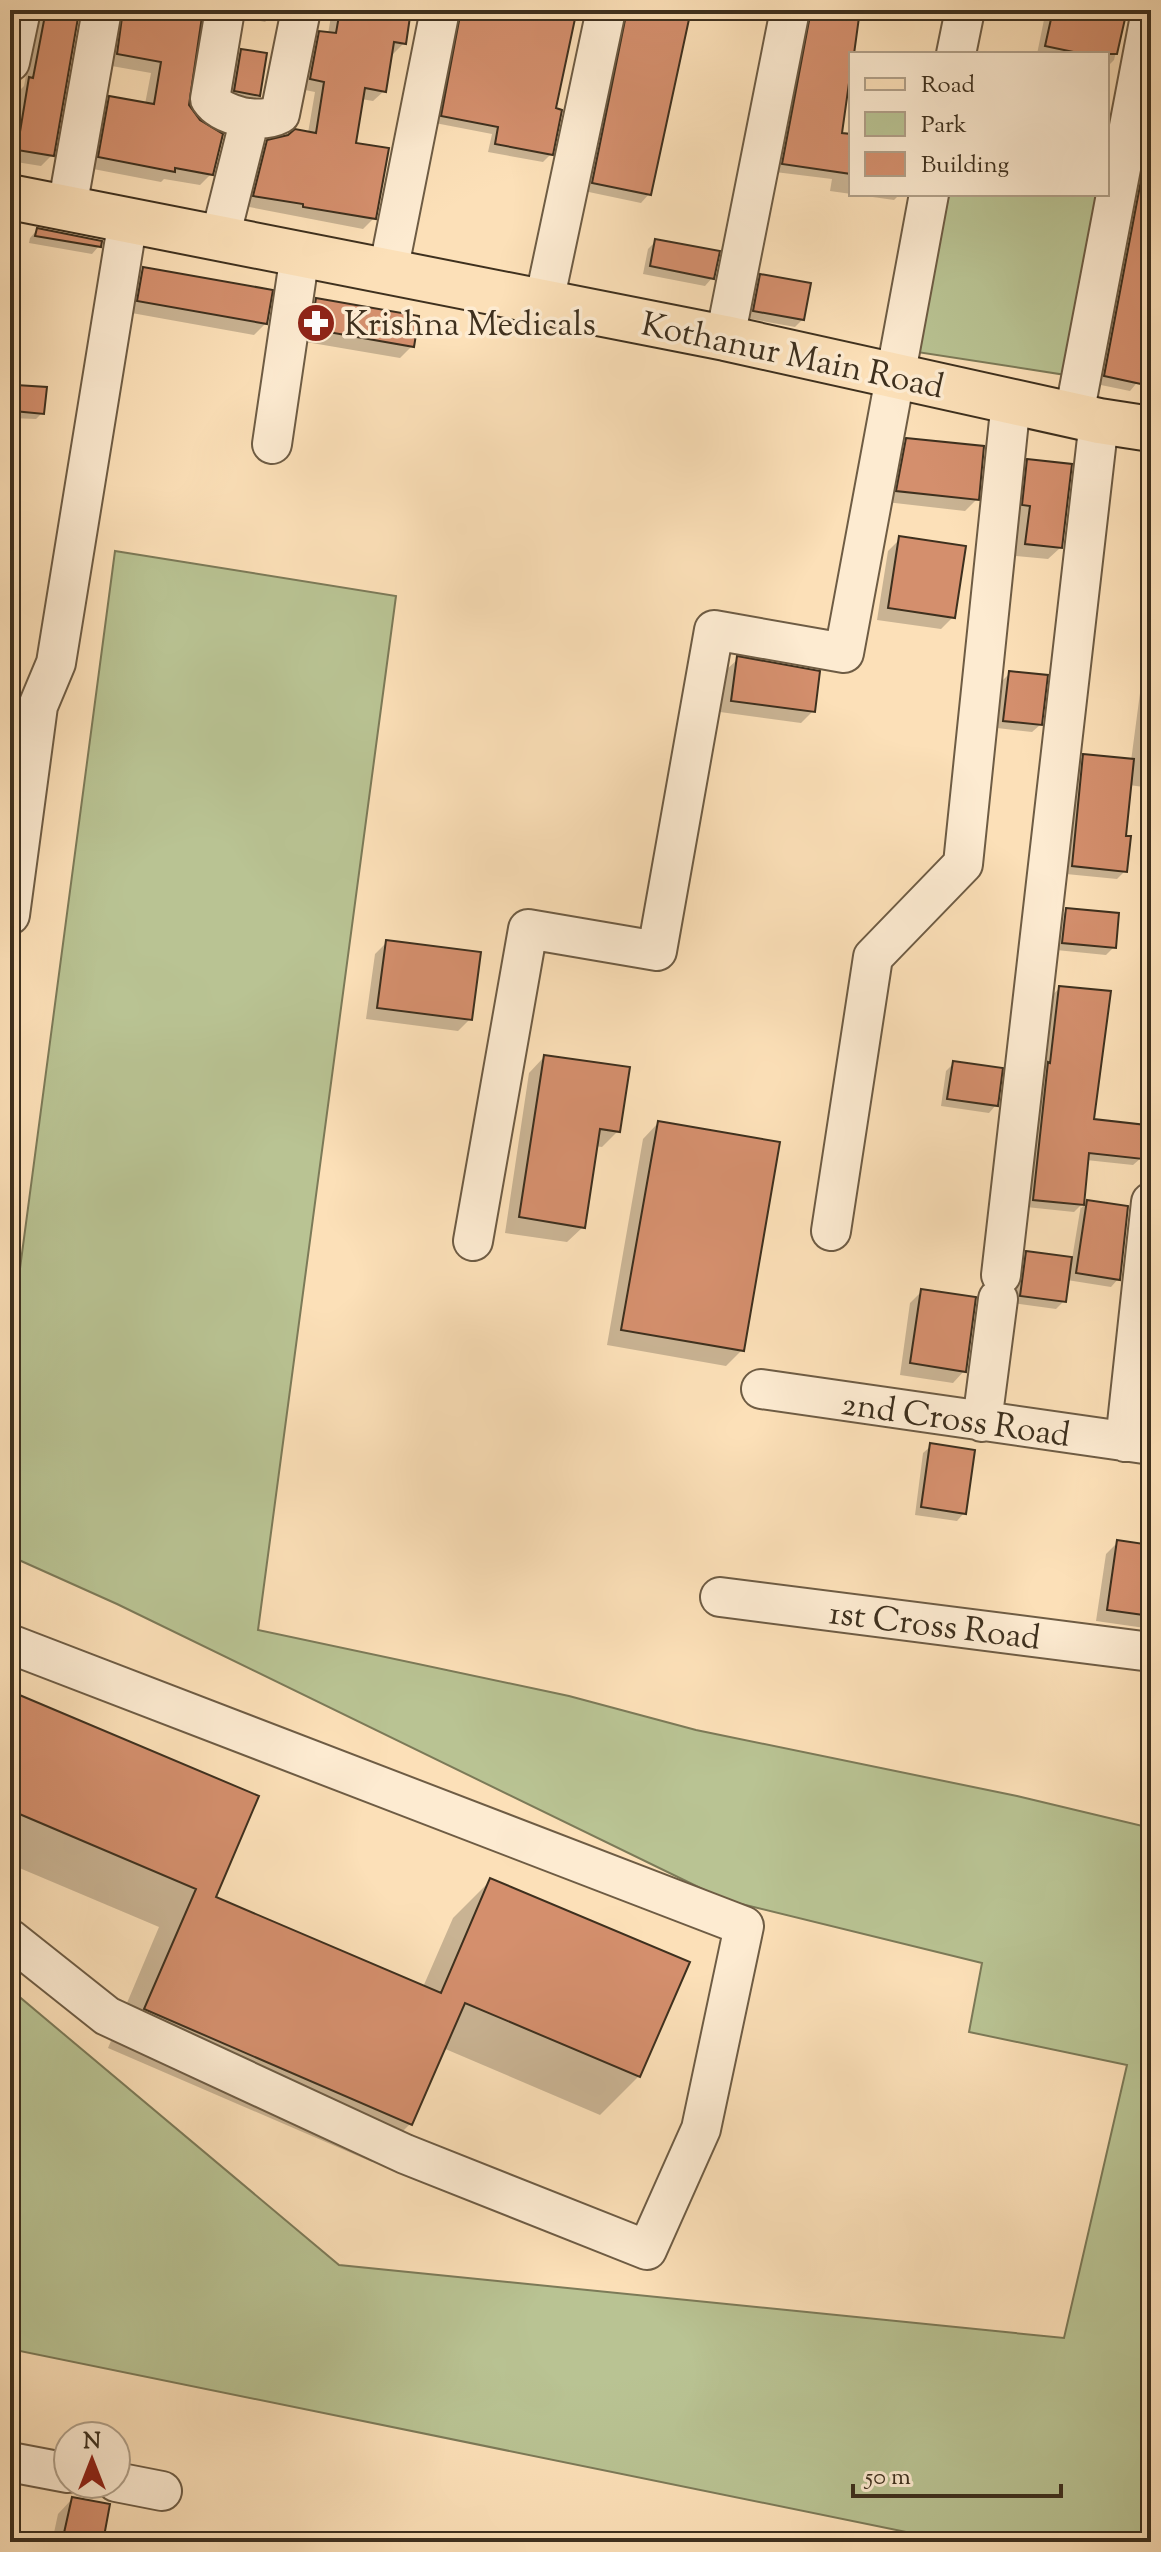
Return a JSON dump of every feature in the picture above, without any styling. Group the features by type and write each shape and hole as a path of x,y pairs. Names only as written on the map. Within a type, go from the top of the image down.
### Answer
{"main road":[{"name":"Kothanur Main Road","path":"10,197 725,338 1087,418 1151,429"}],"street":[{"path":"10,62 21,10"},
{"path":"67,208 102,10"},
{"path":"225,10 210,99 215,107 250,118 272,118 280,114 301,10"},
{"path":"388,272 440,10"},
{"path":"544,302 606,10"},
{"path":"725,338 790,10"},
{"path":"956,52 965,10"},
{"path":"982,1422 1000,1287 1087,418 1151,11"},
{"path":"220,238 250,118"},
{"path":"473,1241 528,929 657,951 714,630 844,653 929,196"},
{"path":"10,915 38,706 56,663 128,220"},
{"path":"272,444 300,254"},
{"path":"831,1231 873,957 963,864 1011,401"},
{"path":"1138,1443 1151,1202"},
{"name":"2nd Cross Road","path":"761,1389 1138,1443"},
{"name":"1st Cross Road","path":"720,1597 1151,1652"},
{"path":"10,1644 744,1926 701,2129 647,2250 405,2154 107,2016 10,1939"},
{"path":"12,2470 52,2472"},
{"path":"132,2485 162,2491"}],"green space":[{"path":"949,196 1102,196 1066,375 917,352"},
{"path":"115,551 396,596 258,1630 569,1696 696,1730 1017,1796 1151,1828 1151,2542 955,2542 10,2349 10,1989 339,2265 1064,2338 1127,2065 969,2032 982,1963 725,1900 117,1604 10,1556 10,1344"}],"building":[{"path":"46,10 79,12 54,156 17,150 29,77 33,78"},
{"path":"123,10 203,10 189,105 200,120 223,134 213,175 175,168 175,172 98,157 109,96 154,104 161,62 117,54"},
{"path":"340,10 411,10 406,44 394,42 386,92 365,88 356,143 389,148 376,219 253,196 267,140 288,135 295,129 316,133 324,82 310,79 319,31 336,33"},
{"path":"461,10 554,10 576,14 556,108 562,110 553,155 495,144 498,127 441,116"},
{"path":"627,10 691,10 651,195 592,183"},
{"path":"811,10 860,10 854,52 849,52 849,83 842,133 849,134 849,174 782,164"},
{"path":"1053,10 1127,10 1117,54 1074,52 1045,46"},
{"path":"241,49 267,53 260,96 234,91"},
{"path":"1146,154 1151,155 1151,336 1141,384 1104,376"},
{"path":"37,228 102,241 101,247 35,236"},
{"path":"655,239 720,251 714,279 650,266"},
{"path":"143,267 273,290 267,324 137,301"},
{"path":"760,274 811,283 804,320 753,311"},
{"path":"316,298 419,316 414,347 311,329"},
{"path":"16,385 47,387 44,414 14,411"},
{"path":"906,438 984,446 979,500 896,491"},
{"path":"1027,459 1072,464 1062,548 1025,544 1030,506 1022,505"},
{"path":"899,536 966,546 955,618 888,608"},
{"path":"737,656 820,671 815,712 731,701"},
{"path":"1009,671 1048,675 1042,725 1003,721"},
{"path":"1083,754 1134,759 1126,836 1131,836 1127,872 1072,866"},
{"path":"1066,908 1119,913 1116,948 1062,943"},
{"path":"386,940 481,952 472,1020 377,1008"},
{"path":"1059,986 1111,991 1094,1119 1146,1125 1143,1159 1089,1153 1084,1205 1033,1200"},
{"path":"544,1055 630,1067 620,1132 600,1129 585,1228 519,1217"},
{"path":"953,1061 1003,1068 998,1106 947,1099"},
{"path":"658,1121 780,1142 744,1351 621,1330"},
{"path":"1087,1200 1128,1206 1120,1280 1076,1273"},
{"path":"1026,1251 1072,1257 1066,1302 1020,1296"},
{"path":"921,1289 976,1297 966,1372 910,1363"},
{"path":"930,1443 975,1450 966,1514 921,1507"},
{"path":"1117,1540 1151,1545 1151,1616 1107,1610"},
{"path":"10,1691 259,1796 216,1897 441,1993 490,1878 690,1962 640,2077 465,2003 412,2125 144,2009 196,1889 10,1810"},
{"path":"71,2500 110,2504 103,2542 62,2542"}],"place":[{"name":"Krishna Medicals","path":"316,323"}]}
